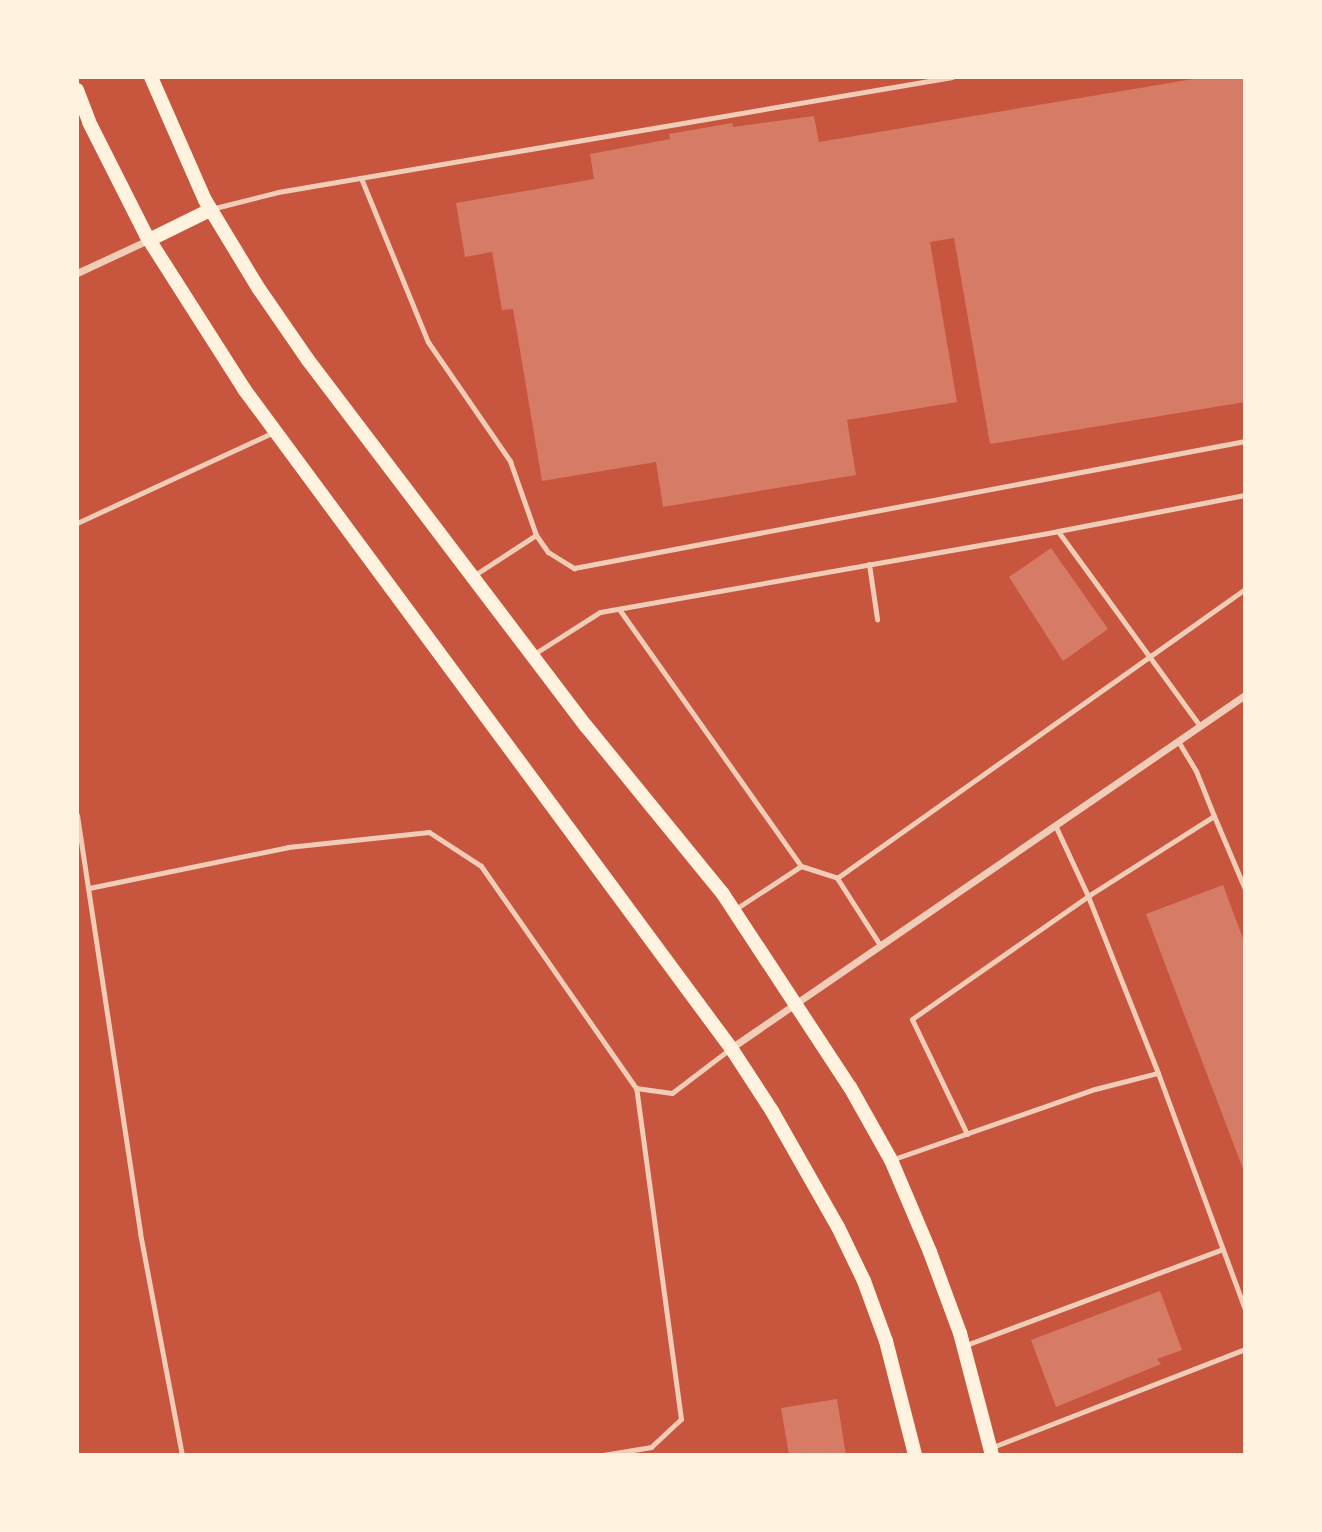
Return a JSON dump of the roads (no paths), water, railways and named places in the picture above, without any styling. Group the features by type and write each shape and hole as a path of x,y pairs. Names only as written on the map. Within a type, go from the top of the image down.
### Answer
{"main road":[{"path":"152,77 169,124 210,210 308,360 533,655 734,910 850,1087 891,1160 930,1252 963,1346 991,1452"},
{"path":"77,90 89,122 149,240 212,342 732,1048 814,1183 864,1281 902,1396 915,1455"},
{"path":"149,240 210,210"}],"street":[{"path":"77,273 149,240"},
{"path":"732,1048 1245,695"}],"lane":[{"path":"210,210 278,192 952,77"},
{"path":"361,178 428,342 510,461 536,535 548,552 575,568 1245,440"},
{"path":"77,523 276,431"},
{"path":"533,655 600,612 1245,495"},
{"path":"1058,531 1200,726"},
{"path":"472,576 536,535"},
{"path":"869,564 877,619"},
{"path":"837,878 1245,589"},
{"path":"619,609 801,866 837,878 880,945"},
{"path":"1178,741 1196,771 1245,890"},
{"path":"77,815 140,1233 182,1455"},
{"path":"967,1134 912,1018 1088,896 1214,816"},
{"path":"1054,824 1088,896 1158,1073 1245,1310"},
{"path":"89,888 288,847 429,832 481,866 636,1088 681,1419 651,1447 603,1455"},
{"path":"734,910 801,866"},
{"path":"636,1088 672,1093 732,1048"},
{"path":"891,1160 1096,1089 1158,1073"},
{"path":"963,1346 1223,1249"},
{"path":"991,1452 1245,1349"}]}
